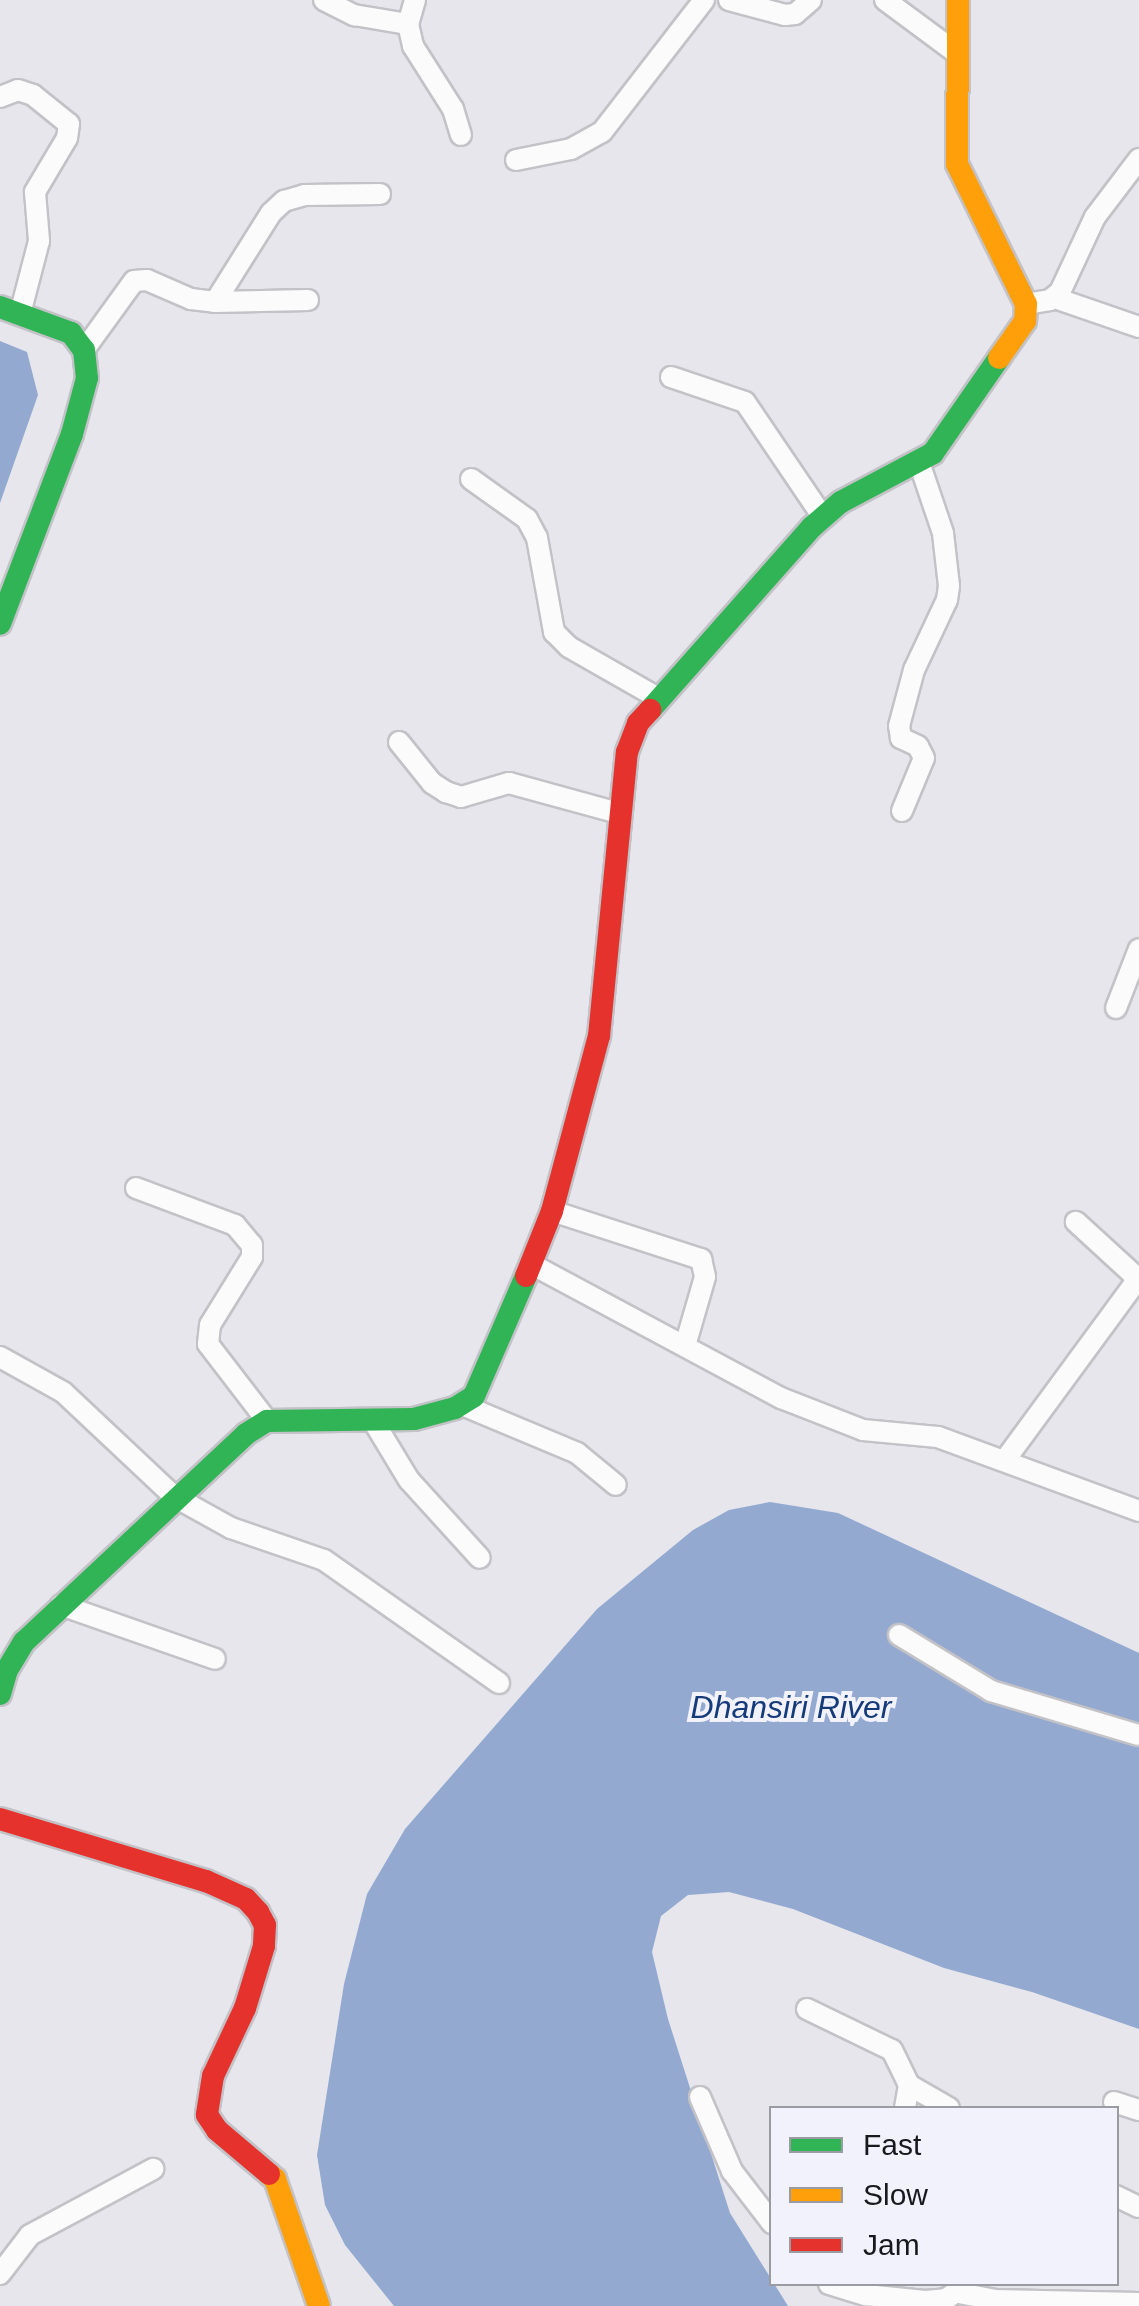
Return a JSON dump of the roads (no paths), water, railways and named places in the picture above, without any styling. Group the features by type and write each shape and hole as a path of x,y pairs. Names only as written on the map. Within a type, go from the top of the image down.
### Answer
{"street":[{"path":"324,0 354,15 408,24"},
{"path":"415,0 408,24 417,58 453,108 460,135"},
{"path":"516,160 571,149 602,132 704,0"},
{"path":"729,0 784,15 795,14 811,0"},
{"path":"886,0 958,54"},
{"path":"0,1694 24,1642 175,1496 267,1421 414,1419 474,1396 486,1376 552,1211 599,1036 619,812 630,741 658,698 823,517 841,502 920,462 939,445 1025,321 1026,304 956,164 958,0"},
{"path":"0,97 18,90 33,95 69,124 67,138 36,192 38,241 10,310 70,333 84,350 87,378 72,434 0,624"},
{"path":"1055,298 1095,217 1139,159"},
{"path":"214,302 271,213 284,202 305,195 380,194"},
{"path":"84,350 134,281 147,280 192,299 214,302 308,300"},
{"path":"1026,304 1055,298 1139,327"},
{"path":"671,376 745,402 823,517"},
{"path":"902,812 924,758 923,750 900,738 899,726 914,670 947,600 948,586 943,533 920,462"},
{"path":"471,479 527,519 536,538 554,632 569,646 658,698"},
{"path":"399,742 432,784 461,797 508,783 619,812"},
{"path":"1116,1008 1139,949"},
{"path":"136,1188 244,1232 252,1257 221,1301 208,1344 267,1421"},
{"path":"552,1211 701,1259 705,1277 685,1346"},
{"path":"1005,1460 1135,1284 1134,1275 1076,1222"},
{"path":"531,1264 781,1398 876,1432 923,1433 1138,1509"},
{"path":"0,1356 63,1392 175,1496 231,1528 324,1560 498,1683"},
{"path":"460,1404 577,1453 616,1485"},
{"path":"372,1419 408,1480 480,1558"},
{"path":"61,1605 215,1659"},
{"path":"899,1635 992,1692 1139,1735"},
{"path":"0,1819 118,1851 206,1882 246,1899 258,1912 266,1925 264,1946 245,2008 214,2076 207,2115 217,2130 275,2180 293,2241 319,2306"},
{"path":"807,2009 892,2050 908,2085 905,2106"},
{"path":"908,2085 945,2106"},
{"path":"700,2097 732,2171 769,2219"},
{"path":"1114,2102 1139,2110"},
{"path":"0,2274 30,2234 153,2170"},
{"path":"836,2286 925,2301 963,2288 1005,2301 1139,2304"}],"water":[{"path":"0,341 27,352 38,395 0,503"},
{"name":"Dhansiri River","path":"770,1502 838,1513 1139,1653 1139,2029 1032,1992 944,1968 793,1909 729,1892 688,1895 661,1916 652,1952 668,2019 730,2213 769,2276 769,2286 776,2286 788,2306 394,2306 345,2245 325,2205 317,2155 344,1984 367,1894 405,1829 597,1609 693,1530 729,1510"}]}
